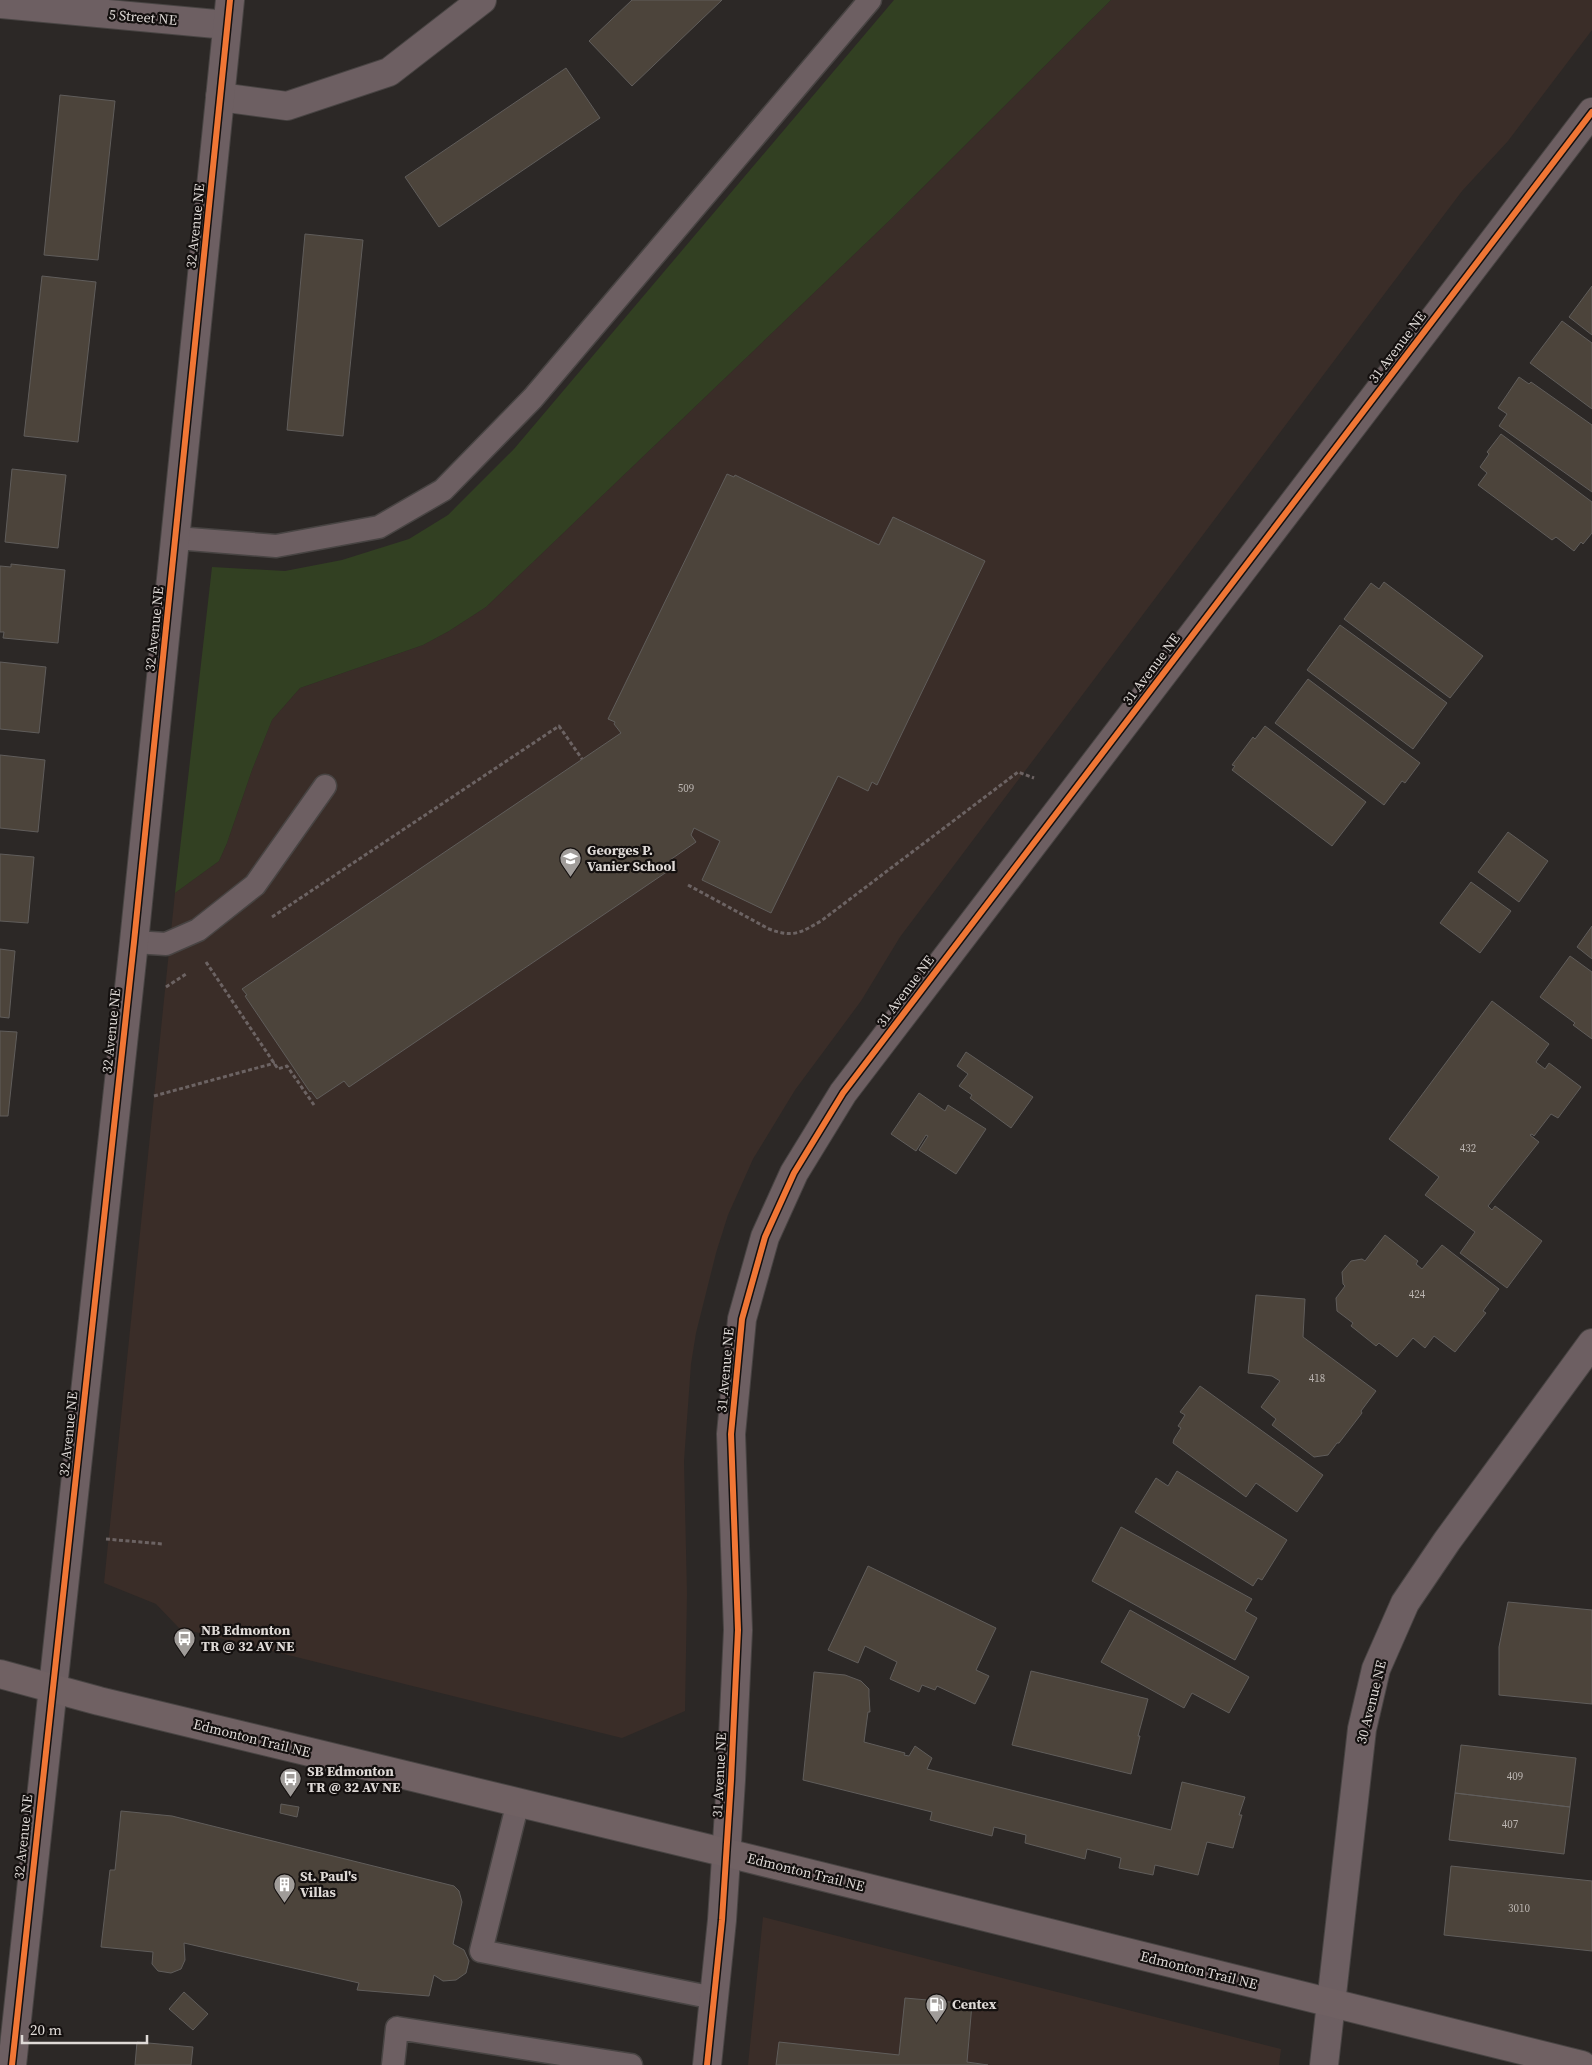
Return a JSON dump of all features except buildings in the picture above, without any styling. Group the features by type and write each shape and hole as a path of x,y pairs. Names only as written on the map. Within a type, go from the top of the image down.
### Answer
{"main road":[{"name":"Edmonton Trail NE","path":"0,1674 1582,2065"}],"street":[{"path":"220,97 286,106 388,72 482,0"},
{"name":"5 Street NE","path":"0,4 228,12"},
{"name":"32 Avenue NE","path":"12,2065 134,942 228,12"},
{"name":"31 Avenue NE","path":"707,2065 727,1853 738,1630 731,1434 742,1319 765,1237 794,1173 843,1093 1592,112"},
{"name":"30 Avenue NE","path":"1324,2065 1362,1729 1376,1669 1405,1603 1447,1541 1592,1343"}],"lane":[{"path":"176,538 276,546 379,527 443,490 533,398 870,0"},
{"path":"134,942 166,944 198,930 255,885 325,786"},
{"path":"518,1802 481,1951 714,1998"},
{"path":"393,2065 397,2028 631,2065"}],"path":[{"path":"272,918 559,726 582,759"},
{"path":"688,885 769,929 782,934 792,935 821,921 1018,772 1034,778"},
{"path":"198,966 214,956"},
{"path":"206,962 278,1069 287,1066 314,1105"},
{"path":"161,990 191,971"},
{"path":"149,1097 275,1063"},
{"path":"102,1538 163,1544"}],"shaded area":[{"name":"Georges P. Vanier School","path":"1111,0 1592,0 1592,30 1508,141 1462,191 900,937 861,1001 795,1090 753,1159 728,1215 716,1253 696,1333 691,1364 684,1461 687,1594 685,1711 622,1738 179,1628 156,1604 104,1583 175,893 219,861 272,720 300,688 423,645 486,607 890,220"},
{"path":"763,1917 1281,2049 1279,2065 748,2065"}],"green space":[{"path":"894,0 1111,0 890,220 486,607 423,645 300,688 272,720 219,861 175,893 212,567 285,571 342,560 409,539 448,515 514,449"}],"cycle path":[{"path":"12,2065 134,942 230,0"},
{"path":"707,2065 722,1920 731,1780 738,1630 731,1434 742,1319 765,1237 794,1173 843,1093 1592,112"}],"place":[{"name":"Georges P. Vanier School","path":"571,877"},
{"name":"NB Edmonton TR @ 32 AV NE","path":"185,1657"},
{"name":"SB Edmonton TR @ 32 AV NE","path":"291,1798"},
{"name":"St. Paul's Villas","path":"284,1903"},
{"name":"Centex","path":"936,2023"}]}
